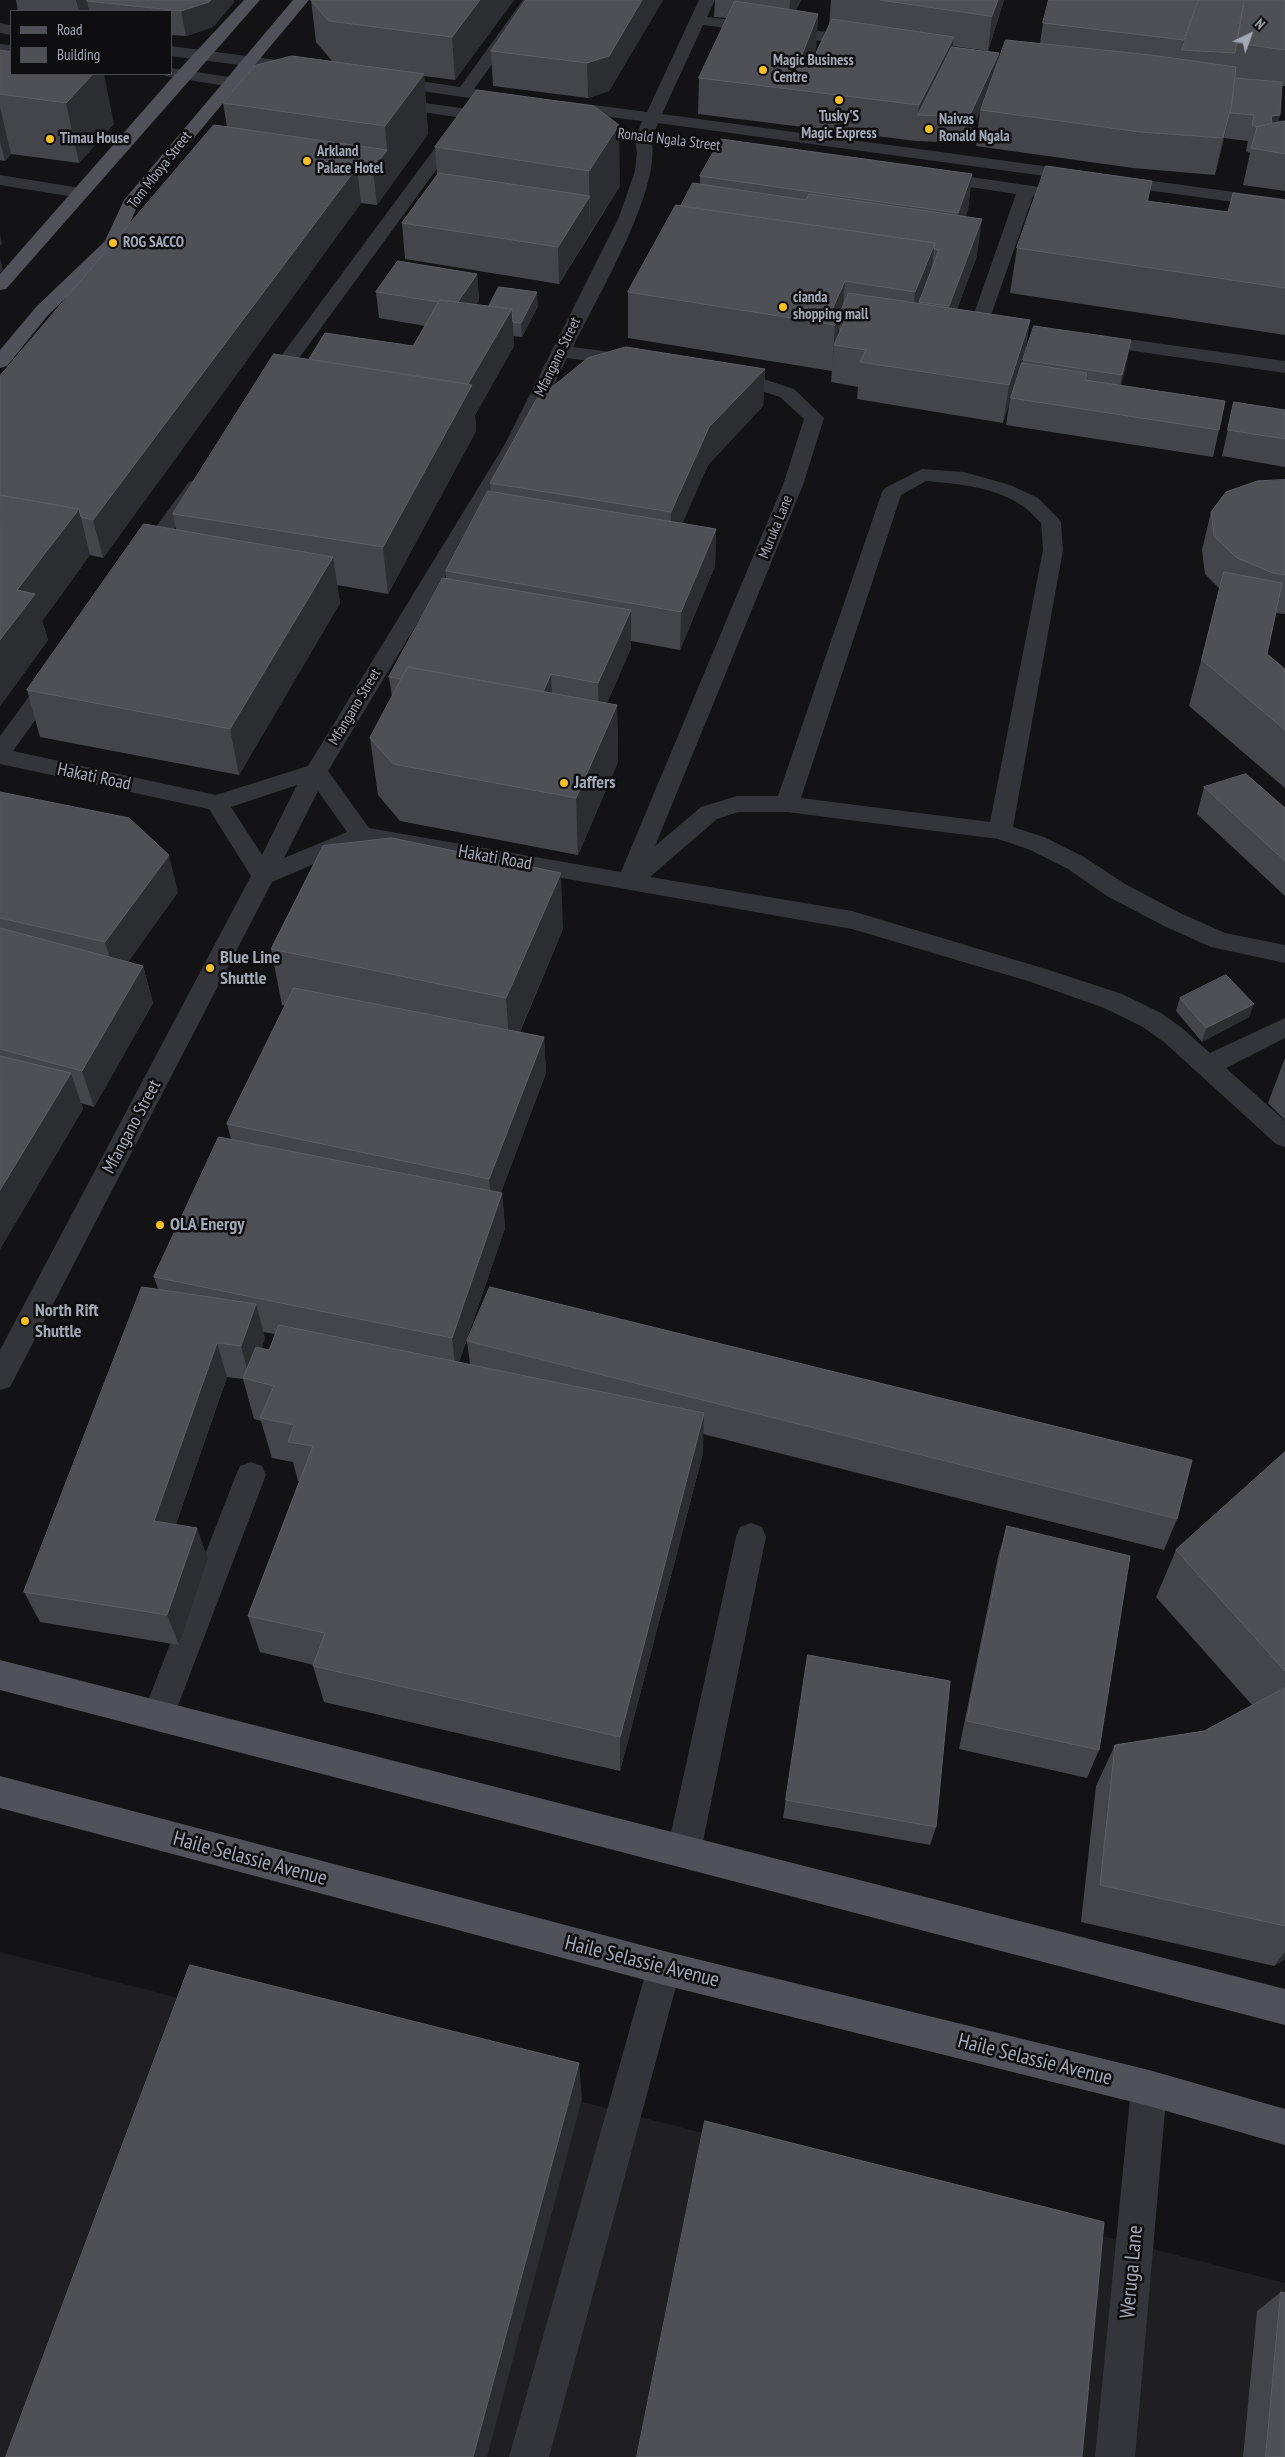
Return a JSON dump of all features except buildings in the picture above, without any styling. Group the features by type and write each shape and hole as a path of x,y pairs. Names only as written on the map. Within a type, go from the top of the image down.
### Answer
{"main road":[{"path":"0,284 80,193 177,74 202,54 252,0"},
{"name":"Tom Mboya Street","path":"0,362 42,311 113,243 130,204 230,82 301,0"},
{"path":"0,1675 1285,2007"},
{"name":"Haile Selassie Avenue","path":"0,1792 664,1968 1149,2088 1285,2127"}],"street":[{"path":"464,92 531,0"},
{"name":"Mfangano Street","path":"0,1378 264,876 316,771 515,444 628,218 643,172 645,154 643,138 707,0"},
{"path":"697,20 875,43"},
{"path":"172,51 316,70"},
{"path":"177,74 278,89"},
{"path":"373,78 530,101"},
{"path":"373,101 517,121"},
{"name":"Ronald Ngala Street","path":"549,104 1285,204"},
{"path":"258,401 469,114"},
{"name":"Ronald Ngala Street","path":"566,127 739,149"},
{"path":"920,174 1094,200"},
{"path":"0,180 80,193"},
{"path":"978,328 1026,191"},
{"path":"1134,346 1285,367"},
{"path":"560,351 656,364"},
{"name":"Muruka Lane","path":"629,881 793,485 814,418 788,393 732,374 713,372"},
{"path":"129,577 205,473"},
{"path":"787,804 892,492 922,475 964,478 1003,489 1031,502 1051,522 1053,550 1000,831"},
{"path":"0,752 64,664"},
{"name":"Hakati Road","path":"0,756 217,803"},
{"path":"316,771 361,835 264,876 217,803 316,771"},
{"path":"629,881 709,813 737,804 787,804 1000,831 1036,843 1076,863 1116,890 1173,920 1220,940 1285,954"},
{"name":"Hakati Road","path":"361,835 852,920 1040,976 1113,1001 1152,1020 1173,1034 1285,1137"},
{"path":"1207,1066 1285,1027"},
{"path":"158,1716 251,1475"},
{"path":"684,1852 751,1537"},
{"path":"529,2457 664,1968"},
{"name":"Weruga Lane","path":"1114,2457 1149,2088"}],"shaded area":[{"path":"0,1952 1285,2283 1285,2457 0,2457"}],"place":[{"name":"Magic Business Centre","path":"763,70"},
{"name":"Tusky'S Magic Express","path":"839,100"},
{"name":"Naivas Ronald Ngala","path":"929,129"},
{"name":"Timau House","path":"50,139"},
{"name":"Arkland Palace Hotel","path":"307,161"},
{"name":"ROG SACCO","path":"113,243"},
{"name":"cianda shopping mall","path":"783,307"},
{"name":"Jaffers","path":"564,783"},
{"name":"Blue Line Shuttle","path":"210,968"},
{"name":"OLA Energy","path":"160,1225"},
{"name":"North Rift Shuttle","path":"25,1321"}]}
